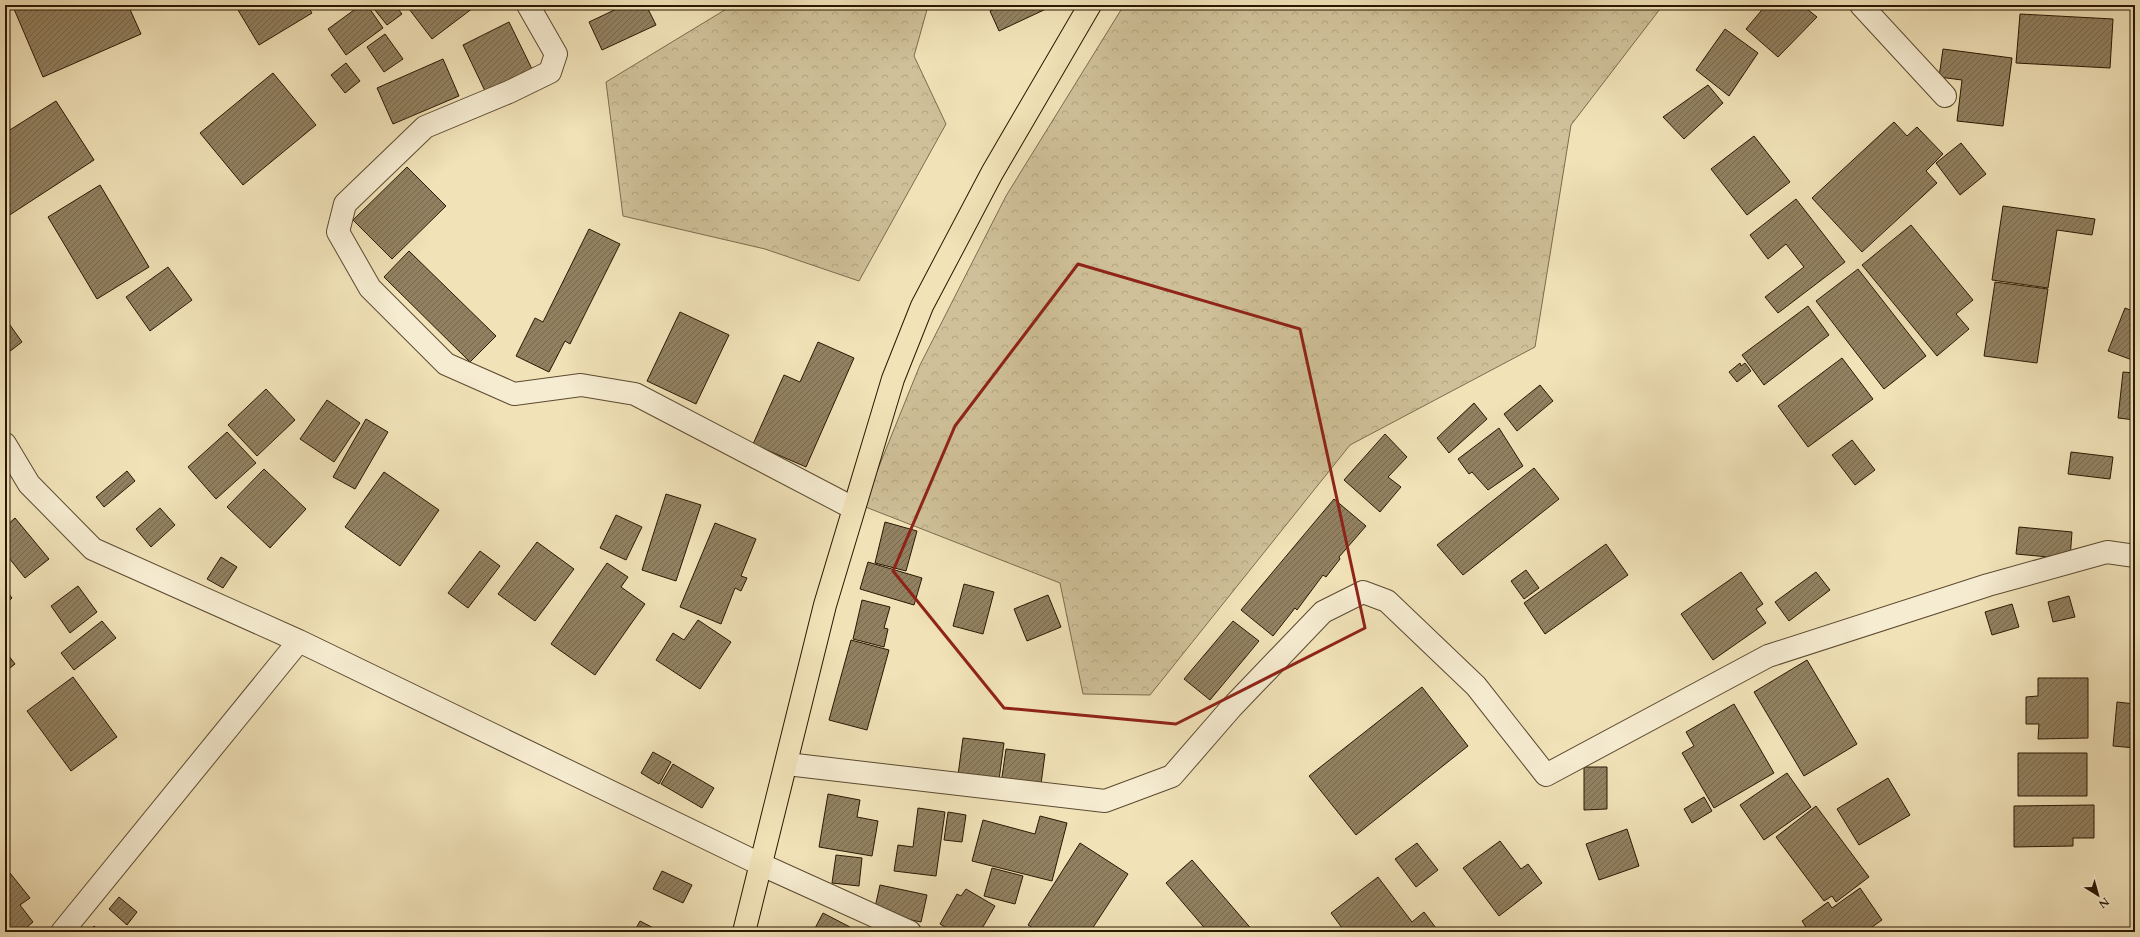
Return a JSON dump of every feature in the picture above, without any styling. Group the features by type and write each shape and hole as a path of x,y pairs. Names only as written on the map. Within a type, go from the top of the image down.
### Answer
{"main road":[{"path":"744,932 762,865 825,605 893,379 922,306 992,173 1090,5"}],"street":[{"path":"528,5 556,54 550,72 510,92 425,127 346,204 338,232 370,288 446,364 514,394 581,385 635,394 853,508"},
{"path":"1861,5 1945,96"},
{"path":"5,444 29,484 92,549 299,641 762,865 910,932"},
{"path":"787,764 1105,801 1172,776 1231,708 1323,612 1364,592 1387,601 1476,686 1546,775 1768,656 1988,585 2099,554 2107,552 2135,556"},
{"path":"62,932 299,641"}],"highlighted area":[{"path":"1078,264 1300,329 1365,628 1176,724 1004,708 893,571 955,426"}],"green space":[{"path":"733,5 928,6 914,56 946,124 859,281 765,249 623,216 606,82"},
{"path":"1124,5 1663,5 1571,125 1535,347 1350,445 1150,695 1083,694 1060,583 863,506 920,365 1006,196"}],"building":[{"path":"23,5 128,5 141,34 43,77 14,9"},
{"path":"235,5 307,5 312,13 259,45"},
{"path":"361,5 367,5 383,28 346,55 328,29"},
{"path":"371,5 395,5 402,14 387,25"},
{"path":"406,5 477,5 432,39"},
{"path":"625,5 646,5 656,25 602,50 589,22"},
{"path":"1003,5 1044,5 1046,9 999,31 990,11"},
{"path":"1766,5 1802,5 1817,17 1778,57 1746,29"},
{"path":"2020,14 2113,19 2110,68 2016,63"},
{"path":"509,22 532,69 485,91 463,45"},
{"path":"1725,29 1758,53 1729,96 1696,70"},
{"path":"385,34 403,59 384,72 367,47"},
{"path":"1943,49 2012,58 2003,126 1957,121 1962,80 1939,77"},
{"path":"443,59 459,96 393,124 377,88"},
{"path":"346,63 360,81 345,93 331,75"},
{"path":"273,73 316,125 243,185 200,133"},
{"path":"1708,85 1723,103 1684,139 1663,117"},
{"path":"56,101 94,160 5,218 5,133"},
{"path":"1894,122 1907,136 1917,127 1943,154 1926,171 1937,183 1862,252 1812,198"},
{"path":"1754,136 1790,182 1747,215 1711,169"},
{"path":"1961,143 1986,174 1960,195 1936,163"},
{"path":"407,167 446,206 392,259 353,220"},
{"path":"100,185 149,267 97,299 48,217"},
{"path":"1796,199 1845,262 1778,313 1765,297 1804,267 1786,244 1768,259 1750,235"},
{"path":"2003,206 2095,219 2092,235 2057,230 2048,288 1992,280"},
{"path":"1911,225 1973,300 1956,314 1969,329 1937,356 1862,265"},
{"path":"589,229 620,244 570,344 565,341 549,372 516,356 535,318 543,322"},
{"path":"409,251 496,336 470,362 384,277"},
{"path":"168,267 192,300 150,331 126,297"},
{"path":"1858,269 1926,356 1884,389 1816,301"},
{"path":"2135,269 2135,288 2131,287"},
{"path":"1995,282 2048,289 2037,363 1984,356"},
{"path":"1808,306 1829,335 1764,385 1742,355"},
{"path":"2125,308 2135,312 2135,361 2108,351"},
{"path":"680,312 729,335 696,404 647,381"},
{"path":"5,318 22,342 5,355"},
{"path":"818,342 854,358 806,467 753,444 784,375 800,382"},
{"path":"1842,358 1873,399 1808,447 1778,406"},
{"path":"1740,363 1741,366 1745,363 1751,371 1737,382 1729,372"},
{"path":"2123,372 2135,373 2135,420 2118,418"},
{"path":"1540,385 1553,401 1517,431 1504,414"},
{"path":"266,389 295,420 257,456 228,425"},
{"path":"327,400 360,423 334,462 300,439"},
{"path":"1474,403 1487,419 1449,453 1437,438"},
{"path":"366,419 388,432 355,489 333,477"},
{"path":"1499,428 1523,466 1488,490 1472,472 1469,474 1458,459"},
{"path":"227,432 256,463 216,499 188,467"},
{"path":"1385,434 1407,457 1388,477 1401,487 1380,512 1344,480"},
{"path":"1852,440 1875,470 1855,485 1832,455"},
{"path":"2071,452 2113,457 2110,479 2068,474"},
{"path":"1534,468 1559,499 1463,575 1437,545"},
{"path":"264,469 306,509 270,548 227,507"},
{"path":"127,471 135,481 104,507 96,497"},
{"path":"384,472 439,510 400,566 345,527"},
{"path":"666,494 701,505 676,581 642,570"},
{"path":"1334,499 1366,526 1339,557 1340,559 1326,577 1323,575 1297,610 1295,608 1273,636 1241,610"},
{"path":"160,508 175,525 151,547 136,529"},
{"path":"616,515 642,527 626,560 600,548"},
{"path":"15,518 49,559 25,578 5,553 5,527"},
{"path":"885,522 917,531 906,571 875,563"},
{"path":"715,523 756,539 741,576 747,578 741,591 735,588 721,624 680,607"},
{"path":"2019,527 2072,532 2070,559 2016,554"},
{"path":"537,542 574,569 535,621 498,594"},
{"path":"1606,544 1628,575 1545,634 1524,603"},
{"path":"480,551 500,566 468,608 448,593"},
{"path":"221,557 237,567 223,588 207,579"},
{"path":"868,562 922,578 914,605 860,589"},
{"path":"607,563 628,577 621,587 645,604 595,675 551,644"},
{"path":"1526,570 1539,588 1524,599 1511,581"},
{"path":"1741,572 1763,604 1756,609 1766,623 1713,660 1681,614"},
{"path":"1816,572 1830,590 1789,621 1775,602"},
{"path":"964,584 994,592 983,634 953,626"},
{"path":"78,586 97,612 70,633 51,606"},
{"path":"5,589 12,598 5,604"},
{"path":"1048,595 1061,627 1027,641 1014,609"},
{"path":"2069,596 2075,617 2053,622 2048,602"},
{"path":"862,600 890,607 884,628 888,629 884,647 853,639"},
{"path":"2012,604 2019,627 1992,635 1985,612"},
{"path":"698,620 731,642 700,689 656,660 673,633 684,640"},
{"path":"102,621 116,638 74,670 61,653"},
{"path":"1233,621 1259,641 1210,700 1184,679"},
{"path":"851,640 889,650 867,730 829,720"},
{"path":"5,651 15,664 5,672"},
{"path":"1807,660 1857,744 1804,776 1754,692"},
{"path":"73,677 117,737 71,771 27,711"},
{"path":"2038,678 2088,678 2088,738 2038,739 2039,724 2026,724 2026,697 2038,696"},
{"path":"1422,687 1468,746 1356,835 1309,776"},
{"path":"2117,702 2135,704 2135,748 2113,746"},
{"path":"1734,704 1774,773 1714,808 1682,753 1694,746 1686,732"},
{"path":"963,738 1004,743 999,780 958,775"},
{"path":"1006,749 1045,754 1041,784 1001,784"},
{"path":"653,752 671,762 659,784 641,773"},
{"path":"2018,753 2087,753 2087,796 2018,796"},
{"path":"673,764 714,788 702,808 661,784"},
{"path":"1584,767 1607,767 1607,809 1584,810"},
{"path":"1787,773 1811,807 1764,840 1740,805"},
{"path":"1888,778 1910,815 1859,845 1837,809"},
{"path":"828,794 860,800 857,817 878,821 872,856 819,847"},
{"path":"1704,797 1712,811 1692,823 1684,809"},
{"path":"2094,805 2094,838 2073,838 2073,846 2014,847 2014,806"},
{"path":"1816,806 1869,877 1836,902 1832,896 1824,901 1776,837"},
{"path":"918,808 945,812 936,876 894,871 898,845 913,847"},
{"path":"948,812 966,815 962,842 944,840"},
{"path":"1040,816 1067,823 1052,881 972,861 983,820 1035,834"},
{"path":"1627,829 1639,866 1599,880 1586,844"},
{"path":"1500,841 1521,869 1528,864 1542,883 1499,916 1463,868"},
{"path":"1080,843 1128,874 1090,932 1039,932 1028,925"},
{"path":"1417,843 1438,870 1416,887 1395,859"},
{"path":"836,855 862,858 859,886 832,883"},
{"path":"1192,860 1254,932 1208,932 1166,883"},
{"path":"992,868 1023,876 1015,904 984,896"},
{"path":"662,871 692,885 683,903 653,889"},
{"path":"10,873 30,898 20,905 33,922 21,932 5,932 5,877"},
{"path":"1378,877 1412,922 1424,912 1439,932 1369,932 1365,927 1358,932 1345,932 1331,913"},
{"path":"880,885 927,895 921,922 874,912"},
{"path":"1860,888 1882,920 1865,932 1809,932 1802,921 1828,902 1832,908"},
{"path":"966,889 995,906 980,932 953,932 940,924 957,894 961,896"},
{"path":"119,897 137,912 127,925 109,909"},
{"path":"823,913 850,927 847,932 813,932"},
{"path":"640,921 661,932 634,932"},
{"path":"94,926 101,932 89,932"}]}
